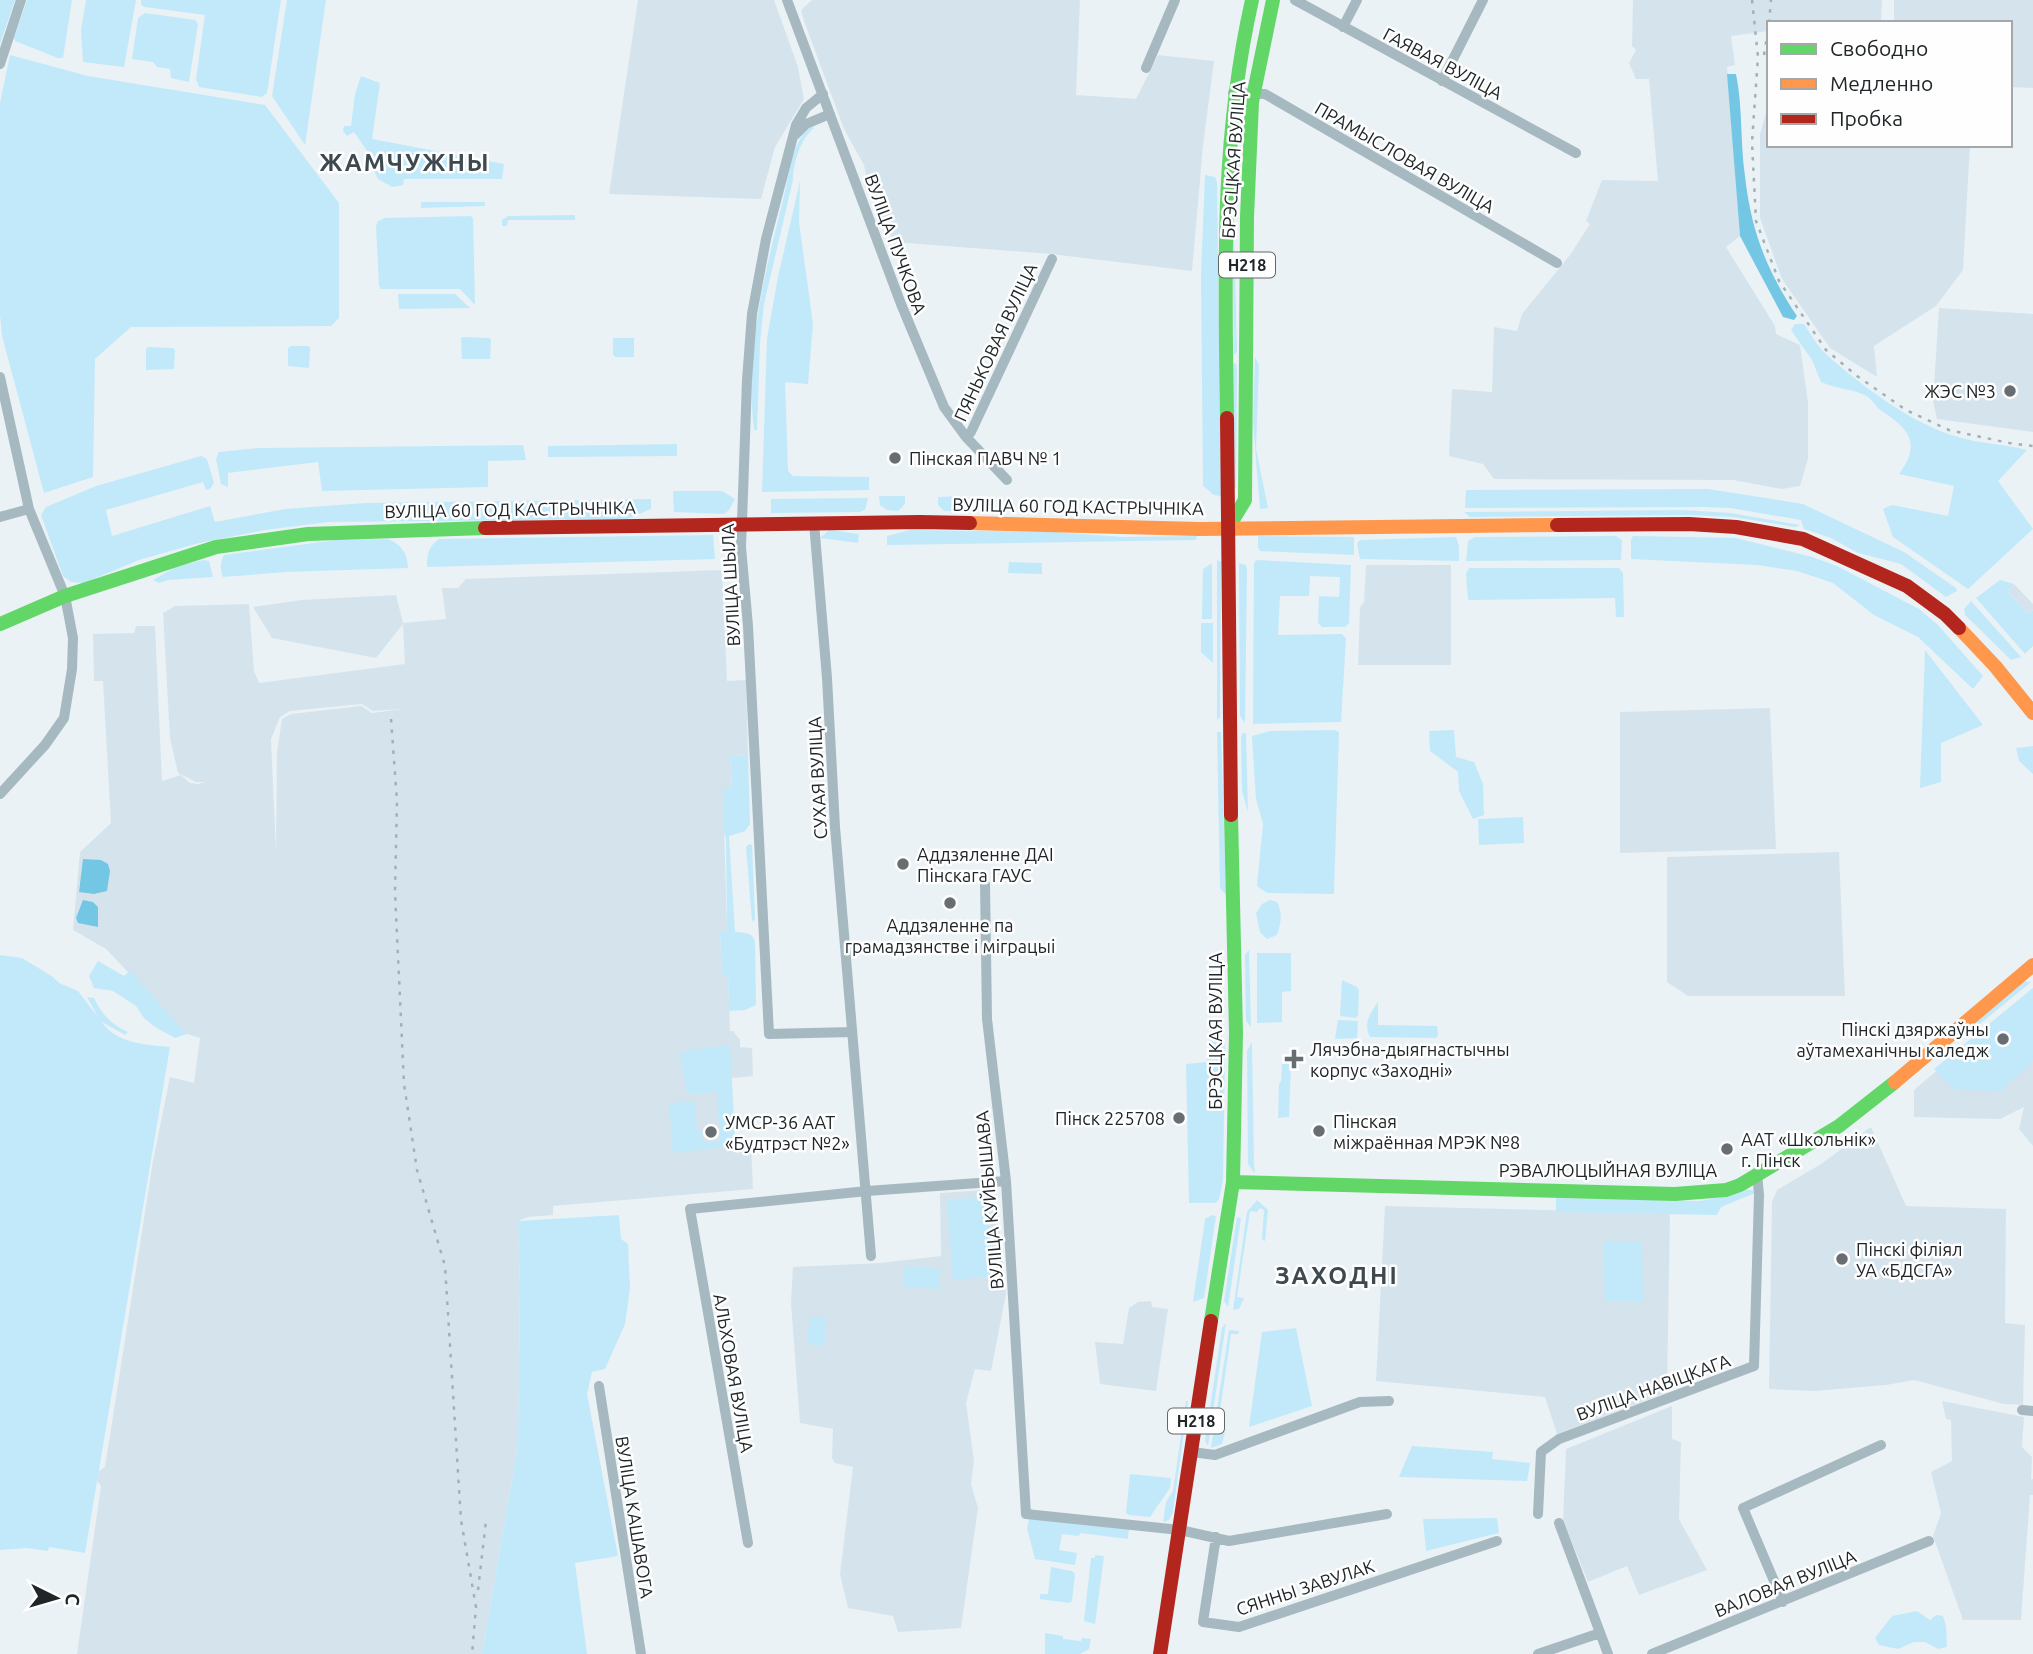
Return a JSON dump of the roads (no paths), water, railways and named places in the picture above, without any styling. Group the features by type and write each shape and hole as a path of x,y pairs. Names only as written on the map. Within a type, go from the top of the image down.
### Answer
{"street":[{"path":"0,64 21,0"},
{"name":"ВУЛІЦА ПУЧКОВА","path":"787,0 901,304 944,407 966,438 1007,480"},
{"path":"1146,68 1175,0"},
{"name":"БРЭСЦКАЯ ВУЛІЦА","path":"1160,1654 1233,1182 1236,1033 1229,728 1226,160 1233,93 1252,0"},
{"name":"БРЭСЦКАЯ ВУЛІЦА","path":"1228,528 1245,500 1247,217 1254,94 1273,0"},
{"name":"ГАЯВАЯ ВУЛІЦА","path":"1295,0 1576,153"},
{"path":"1343,27 1357,0"},
{"path":"1442,80 1483,0"},
{"name":"ПРАМЫСЛОВАЯ ВУЛІЦА","path":"1233,93 1265,94 1556,263"},
{"name":"ВУЛІЦА ШЫЛА","path":"823,94 806,108 796,125 766,239 752,314 741,547 748,626 769,1034 852,1032"},
{"path":"792,138 806,124 830,114"},
{"name":"ПЯНЬКОВАЯ ВУЛІЦА","path":"966,438 1052,259"},
{"path":"0,377 29,509 65,596 73,638 72,669 64,718 45,745 0,794"},
{"path":"0,517 29,509"},
{"name":"ВУЛІЦА 60 ГОД КАСТРЫЧНІКА","path":"0,624 65,596 216,547 270,538 418,529 920,522 1228,528 1689,524 1736,527 1803,539 1907,586 1945,614 1995,666 2033,713"},
{"name":"СУХАЯ ВУЛІЦА","path":"814,523 827,678 835,827 871,1256"},
{"name":"ВУЛІЦА КУЙБЫШАВА","path":"985,884 987,1019 1006,1181 1026,1514 1180,1530"},
{"name":"РЭВАЛЮЦЫЙНАЯ ВУЛІЦА","path":"1233,1182 1675,1194 1726,1190 1740,1185 1757,1172 1839,1126 2033,965"},
{"name":"ВУЛІЦА НАВІЦКАГА","path":"1538,1514 1541,1452 1559,1439 1754,1366 1759,1195 1757,1172"},
{"path":"867,1191 1006,1181"},
{"name":"АЛЬХОВАЯ ВУЛІЦА","path":"748,1544 690,1209 867,1191"},
{"name":"ВУЛІЦА КАШАВОГА","path":"599,1386 641,1654"},
{"path":"1192,1452 1215,1455 1360,1402 1389,1401"},
{"path":"1783,1602 1743,1508 1881,1445"},
{"path":"1180,1530 1229,1541 1387,1514"},
{"path":"1559,1523 1608,1654"},
{"name":"СЯННЫ ЗАВУЛАК","path":"1216,1537 1203,1622 1239,1627 1497,1541"},
{"name":"ВАЛОВАЯ ВУЛІЦА","path":"1652,1654 1929,1541"},
{"path":"1538,1654 1600,1633"}],"water":[{"path":"1727,74 1736,74 1751,215 1769,266 1797,316 1794,320 1783,317 1740,236"},
{"path":"83,859 101,860 108,864 110,871 107,891 94,894 79,892"},
{"path":"83,900 93,902 98,907 98,927 78,923 76,918"}],"railway":[{"path":"1752,0 1758,57 1752,142 1756,221 1779,281 1826,350 1857,376 1906,410 1949,430 2033,446"},
{"path":"1769,21 1771,0"},
{"path":"1764,55 1767,36"},
{"path":"391,719 397,801 395,892 404,1084 417,1170 445,1266 461,1520 476,1607 472,1654"},
{"path":"478,1590 486,1521"}],"place":[{"name":"ЖЭС №3","path":"2010,391"},
{"name":"Пінская ПАВЧ № 1","path":"895,458"},
{"name":"Аддзяленне ДАІ Пінскага ГАУС","path":"903,864"},
{"name":"Аддзяленне па грамадзянстве і міграцыі","path":"950,903"},
{"name":"Пінскі дзяржаўны аўтамеханічны каледж","path":"2003,1039"},
{"name":"Лячэбна-дыягнастычны корпус «Заходні»","path":"1294,1059"},
{"name":"Пінск 225708","path":"1179,1118"},
{"name":"Пінская міжраённая МРЭК №8","path":"1319,1131"},
{"name":"УМСР-36 ААТ «Будтрэст №2»","path":"711,1132"},
{"name":"ААТ «Школьнік» г. Пінск","path":"1727,1149"},
{"name":"Пінскі філіял УА «БДСГА»","path":"1842,1259"}],"district":[{"name":"ЖАМЧУЖНЫ","path":"405,162"},
{"name":"ЗАХОДНІ","path":"1337,1275"}]}
